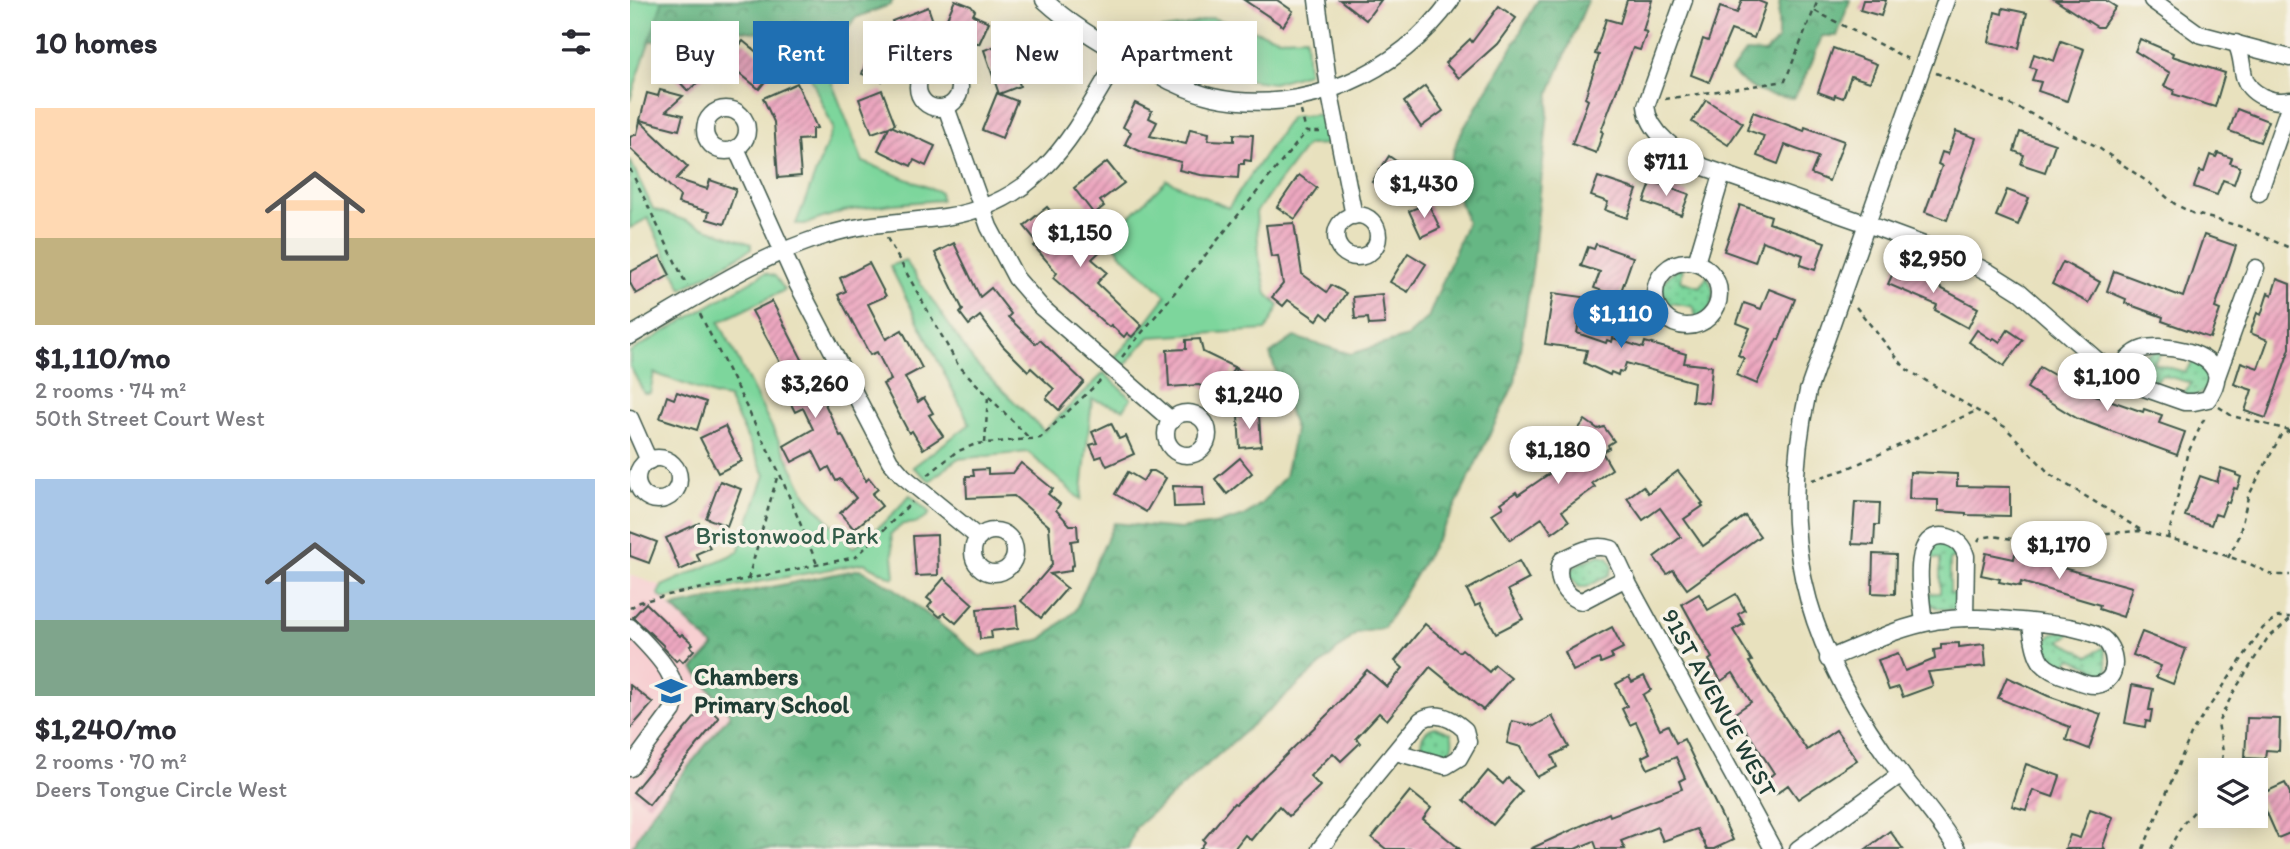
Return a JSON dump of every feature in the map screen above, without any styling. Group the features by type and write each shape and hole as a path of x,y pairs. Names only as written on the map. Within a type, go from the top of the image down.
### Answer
{"street":[{"path":"1044,0 1074,25 1097,39"},
{"path":"1317,0 1329,89 1354,216"},
{"path":"1176,84 1213,97 1263,102 1297,98 1329,89 1368,73 1403,50 1433,22 1451,0"},
{"path":"1684,0 1648,109 1654,129 1688,157 1722,175 1867,224 1961,259 1990,273 2020,292 2098,361 2127,382 2184,402 2205,400 2214,390 2256,268"},
{"path":"1946,0 1808,391 1797,450 1795,485 1801,569 1816,627 1828,659 1864,722 1957,849"},
{"path":"2152,0 2199,34 2290,58"},
{"path":"2236,43 2241,53 2244,78 2248,86 2269,99 2290,102 2259,193"},
{"path":"630,335 781,252 827,235 878,223 942,217 983,209 1023,187 1046,168 1065,145 1103,84"},
{"path":"946,107 997,245 1016,278 1041,307 1172,421"},
{"path":"736,148 781,252 890,461 919,489 979,538"},
{"path":"1696,263 1722,175"},
{"path":"1696,263 1705,267 1718,284 1717,306 1711,315 1692,326 1671,322 1664,316 1655,297 1656,286 1660,277 1675,264 1696,263"},
{"path":"2115,374 2123,363 2141,349 2163,346 2200,357 2212,365 2217,376"},
{"path":"630,418 649,461"},
{"path":"1924,623 1919,571 1922,552 1928,541 1940,535 1953,539 1963,547 1966,556 1965,618"},
{"name":"91ST AVENUE WEST","path":"1626,578 1773,849"},
{"path":"1828,659 1924,623 1980,617 2065,625 2087,631 2106,640 2114,651 2113,671 2106,680 2097,685 2055,673 2043,665 2038,656 2030,622"},
{"path":"630,627 664,664 676,692 676,702 673,710 630,768"},
{"path":"1324,848 1375,776 1396,752"},
{"path":"1798,849 1901,774"}],"path":[{"path":"1648,109 1785,81 1818,0"},
{"path":"1815,11 1922,66 2096,146 2175,204 2192,213 2239,226 2290,247"},
{"path":"1297,98 1306,132"},
{"path":"1306,132 1337,132"},
{"path":"630,608 640,602 856,557 956,452 976,444 1040,438 1112,370 1306,132"},
{"path":"630,169 779,472 817,565"},
{"path":"878,223 958,365 1030,439"},
{"path":"1843,291 1906,369 2005,427 2051,475 2144,532"},
{"path":"985,443 988,396"},
{"path":"2168,538 2187,455 2204,419 2205,400 2232,416 2290,430"},
{"path":"1795,485 1844,470 1977,410"},
{"path":"2228,558 2239,537 2248,497 2281,435 2290,430"},
{"path":"748,579 779,472"},
{"path":"1966,556 1980,538 1993,536 2013,539 2144,532 2195,545 2273,575 2290,575"},
{"path":"2143,849 2192,732 2263,628 2278,617 2290,618"},
{"path":"2222,758 2218,723 2232,693 2267,639 2290,618"},
{"path":"2169,849 2182,825 2198,807"}],"shaded area":[{"name":"Chambers Primary School","path":"630,575 662,586 658,594 714,647 693,669 730,714 651,814 630,849"}],"green space":[{"path":"630,0 893,0 890,5 855,18 849,27 849,21 753,21 753,32 739,30 739,21 651,21 651,41 630,41"},
{"path":"630,0 663,0 656,21 651,21 651,36 630,100"},
{"path":"1538,0 1588,0 1550,92 1533,264 1515,382 1451,515 1384,628 1357,633 1136,827 1128,849 631,849 651,814 730,714 693,669 714,647 672,607 860,569 894,588 980,656 1042,639 1075,611 1114,523 1180,529 1221,523 1244,516 1262,503 1285,476 1295,430 1270,354 1294,337 1351,354 1407,337 1428,318 1467,222 1448,170 1458,138"},
{"path":"1780,0 1850,0 1837,36 1822,36 1794,98 1759,92 1731,71 1745,52 1765,53 1778,40"},
{"path":"1212,18 1222,21 1202,21"},
{"path":"1257,31 1279,38 1306,37 1308,73 1273,83 1257,81"},
{"path":"814,84 832,84 863,162 940,192 941,200 844,211 805,224 796,224 833,128"},
{"path":"1324,114 1330,144 1307,145 1256,212 1259,257 1267,294 1279,306 1266,330 1149,337 1124,366 1114,358 1166,296 1121,254 1110,236 1167,180 1228,208 1291,117"},
{"path":"630,160 653,209 751,244 751,249 682,289 648,218 630,228"},
{"name":"Bristonwood Park","path":"905,260 974,362 1044,431 1104,373 1131,398 1124,409 1092,399 1081,500 1028,452 957,459 930,481 913,467 970,424 890,266"},
{"path":"1683,267 1681,281 1700,287 1707,276 1712,289 1710,306 1696,319 1694,307 1672,303 1667,310 1661,297 1666,279"},
{"name":"Bristonwood Park","path":"765,273 775,276 785,290 719,322 807,497 853,548 888,519 910,495 930,513 918,522 903,524 891,534 893,578 864,563 664,599 658,594 662,586 738,552 765,475 728,398 654,373 650,393 644,393 630,366 630,352"},
{"path":"2164,349 2153,363 2185,372 2194,360 2202,363 2211,376 2201,394 2181,396 2192,383 2162,375 2150,385 2132,378 2129,371 2134,361"},
{"path":"1936,542 1952,543 1960,559 1950,559 1950,593 1960,593 1956,609 1937,608 1929,603 1925,594 1940,593 1940,559 1925,558"},
{"path":"1600,555 1608,557 1613,566 1609,575 1587,587 1579,587 1569,575 1571,571 1582,562"},
{"path":"2063,630 2073,632 2060,641 2089,656 2104,647 2108,671 2099,678 2085,679 2093,668 2071,658 2061,671 2047,660 2047,640 2052,634"},
{"path":"1435,727 1451,733 1451,748 1446,754 1431,754 1421,743 1425,733"}],"building":[{"path":"955,0 971,6 975,11 973,15 989,22 979,44 977,21 946,21"},
{"path":"1244,0 1277,0 1293,11 1283,26"},
{"path":"1340,0 1381,0 1366,20"},
{"path":"1627,0 1652,0 1643,31 1647,32 1640,50 1633,48 1601,131 1603,132 1596,153 1572,144 1588,100 1585,98 1599,55 1595,54 1606,19 1620,23"},
{"path":"1742,0 1756,0 1766,4 1754,38 1731,30 1709,82 1691,75 1703,39 1708,41 1720,7 1737,13"},
{"path":"1863,0 1886,0 1881,16 1860,10"},
{"path":"2055,0 2105,0 2116,7 2102,27 2097,27"},
{"path":"1499,6 1516,18 1497,44 1459,78 1445,63 1470,39 1472,42"},
{"path":"928,7 933,21 892,21"},
{"path":"2003,8 2027,13 2019,48 1989,42 1995,12 2002,14"},
{"path":"2140,39 2173,53 2172,56 2225,73 2215,107 2173,94 2174,90 2164,86 2170,73 2135,51"},
{"path":"743,41 753,49 753,84 763,84 759,89 739,73 739,46"},
{"path":"2061,41 2084,49 2067,101 2038,91 2041,82 2032,80 2036,69 2030,67 2034,54 2054,61"},
{"path":"991,48 991,71 984,50"},
{"path":"1833,48 1877,64 1870,82 1851,76 1843,98 1835,95 1834,98 1818,92"},
{"path":"682,84 696,84 688,91"},
{"path":"797,84 817,128 812,129 812,139 798,140 801,176 778,178 774,122 763,98"},
{"path":"996,84 1019,84 999,94"},
{"path":"1425,86 1443,111 1421,127 1404,102"},
{"path":"660,90 683,96 666,111 683,115 679,130 640,120 647,93 658,96"},
{"path":"882,90 895,124 891,126 935,146 926,166 914,160 911,166 878,150 889,127 872,133 859,99"},
{"path":"997,93 1017,101 1002,138 982,130"},
{"path":"1706,100 1743,123 1728,145 1692,122"},
{"path":"1135,103 1152,111 1149,118 1157,122 1150,136 1186,144 1190,129 1209,133 1208,140 1234,141 1234,134 1253,135 1251,161 1244,160 1244,164 1239,164 1238,178 1201,175 1179,170 1181,162 1144,153 1125,144 1131,132 1123,127"},
{"path":"2237,109 2268,121 2260,142 2229,131"},
{"path":"1753,112 1804,131 1805,127 1844,141 1829,181 1811,174 1818,157 1785,145 1778,164 1757,156 1764,136 1747,130"},
{"path":"640,121 688,167 676,179 707,189 710,180 736,189 724,224 707,219 709,212 678,203 680,196 630,148 630,137 637,134"},
{"path":"1956,131 1976,138 1947,220 1925,212 1942,166 1938,164 1942,152 1948,154"},
{"path":"2020,132 2055,144 2045,172 2021,164 2024,155 2014,151"},
{"path":"2218,153 2232,158 2230,163 2240,167 2234,184 2223,180 2217,195 2194,187 2200,171 2204,172 2210,155 2216,157"},
{"path":"1389,156 1410,171 1393,196 1372,182"},
{"path":"1107,162 1124,183 1100,201 1104,206 1094,214 1074,188"},
{"path":"1299,175 1317,188 1295,219 1277,207"},
{"path":"1598,177 1637,190 1627,218 1605,210 1608,202 1591,196"},
{"path":"1652,181 1689,194 1681,215 1644,202"},
{"path":"2007,190 2029,198 2018,225 1996,216"},
{"path":"1428,203 1440,228 1421,237 1409,211"},
{"path":"1740,205 1771,216 1769,223 1825,242 1815,270 1800,265 1803,255 1762,241 1755,262 1724,251"},
{"path":"1047,207 1079,245 1098,228 1110,242 1092,259 1107,272 1097,283 1142,326 1132,337 1127,333 1124,337 1111,325 1109,327 1053,278 1057,273 1034,246 1038,243 1024,226"},
{"path":"1294,223 1302,274 1327,292 1331,285 1346,293 1329,319 1322,313 1317,320 1288,300 1283,306 1272,297 1283,284 1278,256 1271,257 1266,225"},
{"path":"2204,235 2236,246 2215,308 2220,310 2210,338 2162,321 2163,317 2125,303 2126,299 2107,291 2114,271 2183,297"},
{"path":"954,243 980,297 991,288 1011,314 1008,317 1036,344 1040,340 1084,382 1059,410 1046,398 1054,389 1031,368 1028,371 1003,346 980,316 969,325 960,313 963,310 935,253"},
{"path":"1596,244 1633,257 1619,297 1594,288 1600,272 1581,266 1588,247 1594,249"},
{"path":"1408,253 1426,264 1408,292 1390,282"},
{"path":"660,256 670,275 636,294 630,283 630,272"},
{"path":"2063,262 2100,282 2089,303 2052,284"},
{"path":"869,263 886,296 868,304 886,339 902,330 922,368 905,377 918,402 924,398 933,413 929,415 943,436 923,449 912,431 909,433 883,384 891,380 877,352 870,355 838,295 846,291 840,278"},
{"path":"1897,264 1933,280 1931,283 1978,308 1968,328 1935,310 1937,305 1888,284"},
{"path":"2277,279 2290,284 2290,348 2266,418 2245,411 2252,390 2234,384 2241,362 2258,368 2268,340 2250,333 2257,313 2261,315 2268,293 2272,295"},
{"path":"1769,289 1795,299 1779,340 1777,339 1757,384 1736,375 1744,358 1738,355 1750,328 1737,323 1744,303 1761,309"},
{"path":"1553,293 1583,297 1577,333 1606,343 1607,340 1612,342 1613,338 1643,348 1645,342 1686,354 1684,363 1712,366 1709,403 1692,401 1694,382 1626,363 1623,372 1619,371 1618,375 1611,372 1610,375 1584,363 1587,350 1545,344"},
{"path":"1382,294 1385,324 1369,325 1368,318 1355,319 1353,297"},
{"path":"772,301 806,367 799,371 810,393 818,389 840,436 842,435 866,481 869,478 878,489 872,494 882,506 854,529 840,513 856,498 840,479 836,481 829,467 823,471 813,451 792,462 784,446 813,429 803,408 795,412 787,396 777,401 766,381 772,378 770,375 783,368 752,311"},
{"path":"1977,330 2000,342 2008,330 2023,340 2004,366 1969,342"},
{"path":"1200,339 1203,352 1234,367 1221,396 1199,385 1169,387 1167,350 1186,349 1186,340"},
{"path":"2040,367 2081,390 2143,412 2144,409 2162,415 2159,423 2185,432 2177,455 2078,419 2027,388"},
{"path":"1235,368 1251,376 1238,405"},
{"path":"677,392 706,402 697,430 660,418 667,396 674,399"},
{"path":"1259,415 1261,446 1240,448 1238,416"},
{"path":"1585,420 1598,429 1604,427 1614,441 1602,452 1612,469 1592,483 1595,487 1562,511 1569,521 1552,533 1542,518 1510,540 1492,514 1503,507 1500,503 1516,492 1518,495 1585,449 1571,439"},
{"path":"1111,423 1119,439 1126,436 1134,454 1107,466 1102,456 1096,458 1090,445 1097,443 1092,432"},
{"path":"725,426 742,461 718,473 700,438"},
{"path":"1240,458 1252,473 1227,494 1215,479"},
{"path":"1021,463 1053,489 1048,494 1060,504 1056,510 1070,525 1077,525 1078,540 1071,541 1074,565 1071,566 1071,571 1050,574 1067,588 1041,618 1021,601 1052,565 1049,526 1014,496 967,498 966,476 974,476 973,470 988,469 988,474 1013,473"},
{"path":"2221,468 2241,477 2221,516 2215,514 2211,525 2185,516 2200,476 2217,482"},
{"path":"1149,471 1166,478 1146,512 1115,494 1128,472 1143,481"},
{"path":"1678,471 1703,503 1703,506 1684,519 1703,546 1745,516 1760,536 1687,589 1673,570 1667,574 1654,557 1681,537 1660,508 1643,520 1627,498 1643,486 1648,493"},
{"path":"1910,472 1957,474 1957,486 2010,487 2010,516 1938,511 1938,500 1909,499"},
{"path":"720,481 741,489 727,526 706,518"},
{"path":"1173,486 1203,487 1204,506 1174,507"},
{"path":"1855,502 1880,503 1879,525 1875,525 1874,545 1852,544"},
{"path":"699,523 710,548 696,554 700,561 680,570 666,538"},
{"path":"630,532 657,542 649,563 630,556"},
{"path":"937,535 938,575 916,576 913,536"},
{"path":"1986,553 2014,559 2015,554 2030,557 2132,587 2123,617 2099,609 2100,605 2021,582 2020,586 1981,575"},
{"path":"1873,554 1896,555 1895,594 1872,593"},
{"path":"1519,561 1529,579 1508,590 1523,619 1496,633 1480,604 1475,606 1467,590"},
{"path":"944,578 973,604 956,623 944,613 940,617 928,607 932,602 927,598"},
{"path":"1699,594 1708,610 1736,594 1745,610 1738,614 1744,624 1733,630 1752,661 1749,662 1807,750 1836,730 1857,760 1798,799 1788,785 1776,794 1766,780 1774,773 1735,713 1751,702 1733,673 1721,681 1709,660 1712,658 1682,604"},
{"path":"646,603 680,636 682,634 693,644 690,646 694,650 683,662 679,658 676,661 633,617"},
{"path":"1016,606 1018,628 991,631 992,638 980,639 977,609"},
{"path":"1425,624 1459,652 1462,649 1489,672 1495,665 1511,678 1483,710 1430,667 1387,720 1379,713 1356,738 1360,743 1341,761 1333,753 1310,776 1320,786 1289,816 1279,806 1251,840 1245,835 1234,849 1200,849 1205,842 1203,840 1234,803 1236,804 1330,712 1367,670 1387,687 1403,668 1395,661"},
{"path":"1612,627 1623,648 1611,654 1613,658 1601,663 1599,659 1573,671 1565,652"},
{"path":"2142,632 2186,649 2173,684 2156,677 2161,666 2133,655"},
{"path":"1959,643 1959,647 1984,644 1986,666 1928,672 1933,686 1903,697 1899,687 1889,690 1878,660 1898,653 1905,671 1935,659 1934,650 1941,649 1941,644"},
{"path":"1644,676 1651,690 1643,695 1660,729 1668,725 1676,743 1684,739 1733,840 1714,849 1707,849 1697,829 1663,841 1657,827 1621,841 1625,849 1597,849 1594,841 1575,849 1530,849 1609,813 1610,816 1682,789 1679,781 1685,778 1676,757 1648,769 1642,757 1650,753 1636,722 1630,725 1622,709 1627,706 1616,684 1629,677 1632,682"},
{"path":"2007,677 2048,696 2101,714 2089,749 2066,740 2070,727 1998,698"},
{"name":"Chambers Primary School","path":"630,685 653,703 630,729"},
{"path":"2132,685 2153,689 2150,722 2146,721 2145,727 2125,723"},
{"path":"705,705 719,718 649,805 633,792"},
{"path":"1552,716 1569,747 1552,756 1557,767 1537,777 1521,747 1507,743 1512,721 1534,726"},
{"path":"2247,718 2280,719 2279,751 2266,750 2265,758 2245,758"},
{"path":"2026,764 2060,776 2053,797 2033,790 2026,810 2012,806"},
{"path":"1488,771 1503,784 1508,778 1522,791 1493,825 1464,800"},
{"path":"2285,783 2290,793 2290,833 2278,838 2268,815 2268,791"},
{"path":"1410,791 1431,808 1423,819 1460,849 1386,849 1372,838"},
{"path":"2090,809 2113,817 2103,846 2105,849 2065,849 2070,835 2080,838"},
{"path":"1890,831 1903,849 1866,849"}],"place":[{"name":"Chambers Primary School","path":"671,691"}]}
